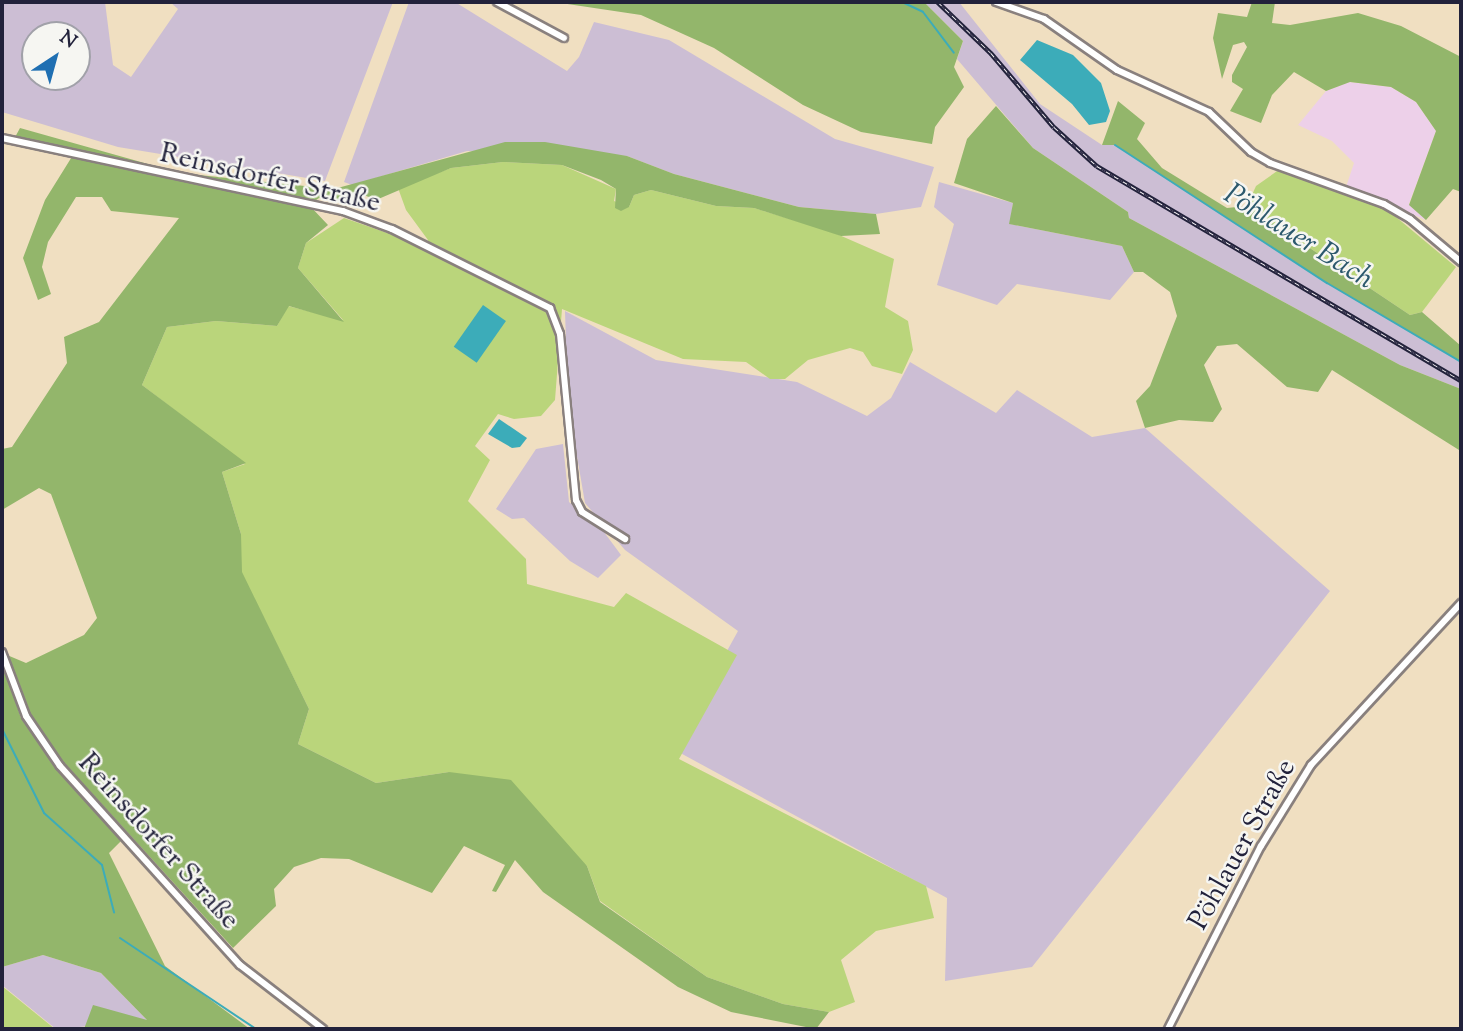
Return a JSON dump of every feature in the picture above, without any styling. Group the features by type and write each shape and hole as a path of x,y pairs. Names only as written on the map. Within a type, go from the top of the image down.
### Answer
{"street":[{"path":"497,2 564,38"},
{"path":"996,2 1044,19 1117,70 1209,113 1251,152 1270,163 1384,204 1410,219 1461,262"},
{"name":"Reinsdorfer Straße","path":"2,138 343,211 392,229 550,308 560,334 576,500 582,512 625,538"},
{"name":"Pöhlauer Straße","path":"1168,1029 1261,846 1311,765 1461,603"},
{"name":"Reinsdorfer Straße","path":"2,652 26,716 60,766 240,965 323,1029"}],"shaded area":[{"path":"2,2 105,2 113,65 131,77 178,9 170,2 393,2 325,181 118,147 2,112"},
{"path":"409,2 455,2 567,71 579,57 594,22 669,40 835,139 934,167 921,207 876,214 799,207 674,174 627,156 467,151 352,185 344,182"},
{"path":"924,2 959,2 1040,104 1102,145 1115,145 1327,283 1461,362 1461,389 1400,365 1129,218 1128,212 1033,148 957,59 963,41"},
{"path":"1349,82 1391,87 1416,102 1436,131 1409,204 1426,220 1346,187 1354,163 1332,141 1298,125 1326,91"},
{"path":"939,182 1013,203 1010,224 1122,246 1134,272 1110,300 1017,284 997,305 937,285 954,224 934,207"},
{"path":"565,311 656,360 797,382 867,416 891,398 910,362 996,413 1017,390 1092,437 1145,428 1330,591 1032,967 945,981 947,898 673,749 738,631 625,550 585,503 568,404"},
{"path":"563,444 569,502 604,532 621,555 598,578 570,561 524,518 512,519 496,509 536,449"},
{"path":"43,955 101,973 148,1021 56,1029 2,985 2,967"}],"green space":[{"path":"554,2 924,2 963,41 954,67 964,87 935,127 932,144 861,132 803,105 714,48 641,15"},
{"path":"1252,2 1275,2 1272,23 1290,25 1358,13 1401,26 1461,57 1461,192 1453,189 1426,220 1409,205 1436,131 1416,102 1391,87 1350,82 1326,91 1294,72 1272,95 1261,123 1230,111 1243,89 1232,82 1232,75 1247,47 1244,42 1233,45 1222,79 1213,38 1218,13 1247,17"},
{"path":"1118,101 1145,123 1137,139 1162,168 1227,208 1247,206 1410,315 1422,312 1461,346 1461,362 1327,283 1115,145 1102,145"},
{"path":"996,106 1033,148 1128,212 1129,218 1400,365 1461,389 1461,473 1459,450 1332,370 1318,392 1287,387 1237,344 1217,346 1204,365 1222,409 1213,422 1179,420 1145,428 1136,401 1150,386 1177,316 1170,292 1143,272 1134,272 1122,246 1009,224 1013,203 954,183 967,139"},
{"path":"20,128 180,173 334,189 505,142 545,142 627,156 674,174 799,207 876,214 880,234 841,236 754,208 716,206 651,190 634,195 629,207 621,211 615,208 616,189 601,180 562,165 503,162 451,168 376,200 364,195 339,202 319,198 309,205 328,225 306,243 298,268 344,322 289,306 277,326 216,321 167,327 142,385 246,463 222,472 241,534 242,572 309,709 298,744 376,783 449,772 511,780 587,866 600,902 707,977 783,1004 829,1012 816,1029 731,1012 678,987 543,892 515,860 496,892 492,891 505,865 464,846 432,893 349,859 321,858 294,867 274,889 276,906 233,948 56,754 27,710 7,655 26,663 84,635 97,618 51,494 39,488 2,510 2,449 12,447 67,363 64,337 99,322 179,218 111,211 102,197 76,197 48,242 42,267 51,294 38,300 23,258 45,200 73,155 13,141"},
{"path":"503,162 562,165 616,189 614,201 629,207 634,195 651,190 716,206 754,208 830,231 894,259 885,307 908,321 913,350 902,374 872,366 863,352 850,348 808,360 785,379 770,379 746,362 683,359 562,309 555,400 541,416 514,419 498,414 475,446 490,460 468,501 526,559 527,584 614,607 626,593 737,655 679,759 926,886 934,918 876,931 841,960 855,1002 829,1012 783,1004 707,977 600,901 587,866 449,772 376,783 298,744 309,709 241,572 241,534 222,472 245,464 142,385 167,327 216,321 277,326 288,306 343,320 298,268 306,243 344,218 425,246 428,240 406,210 398,188 451,168"},
{"path":"1280,169 1384,207 1456,267 1422,312 1410,315 1247,206 1256,186"},
{"path":"2,661 21,718 56,767 121,841 109,853 165,966 250,1029 84,1029 93,1005 147,1020 101,973 43,955 2,967"},
{"path":"2,986 55,1029 2,1029"}],"water":[{"path":"1037,40 1073,55 1101,83 1110,111 1106,122 1089,125 1072,104 1020,60"},
{"path":"483,305 506,321 477,363 454,347"},
{"path":"499,419 527,438 520,447 512,448 488,434"}],"waterway":[{"name":"Pöhlauer Bach","path":"902,2 923,12 954,53"},
{"name":"Pöhlauer Bach","path":"1115,145 1327,283 1461,362"},
{"path":"2,729 44,813 102,865 114,912"},
{"path":"120,938 256,1029"}],"railway":[{"path":"938,2 991,53 1054,127 1097,166 1461,380"}]}
